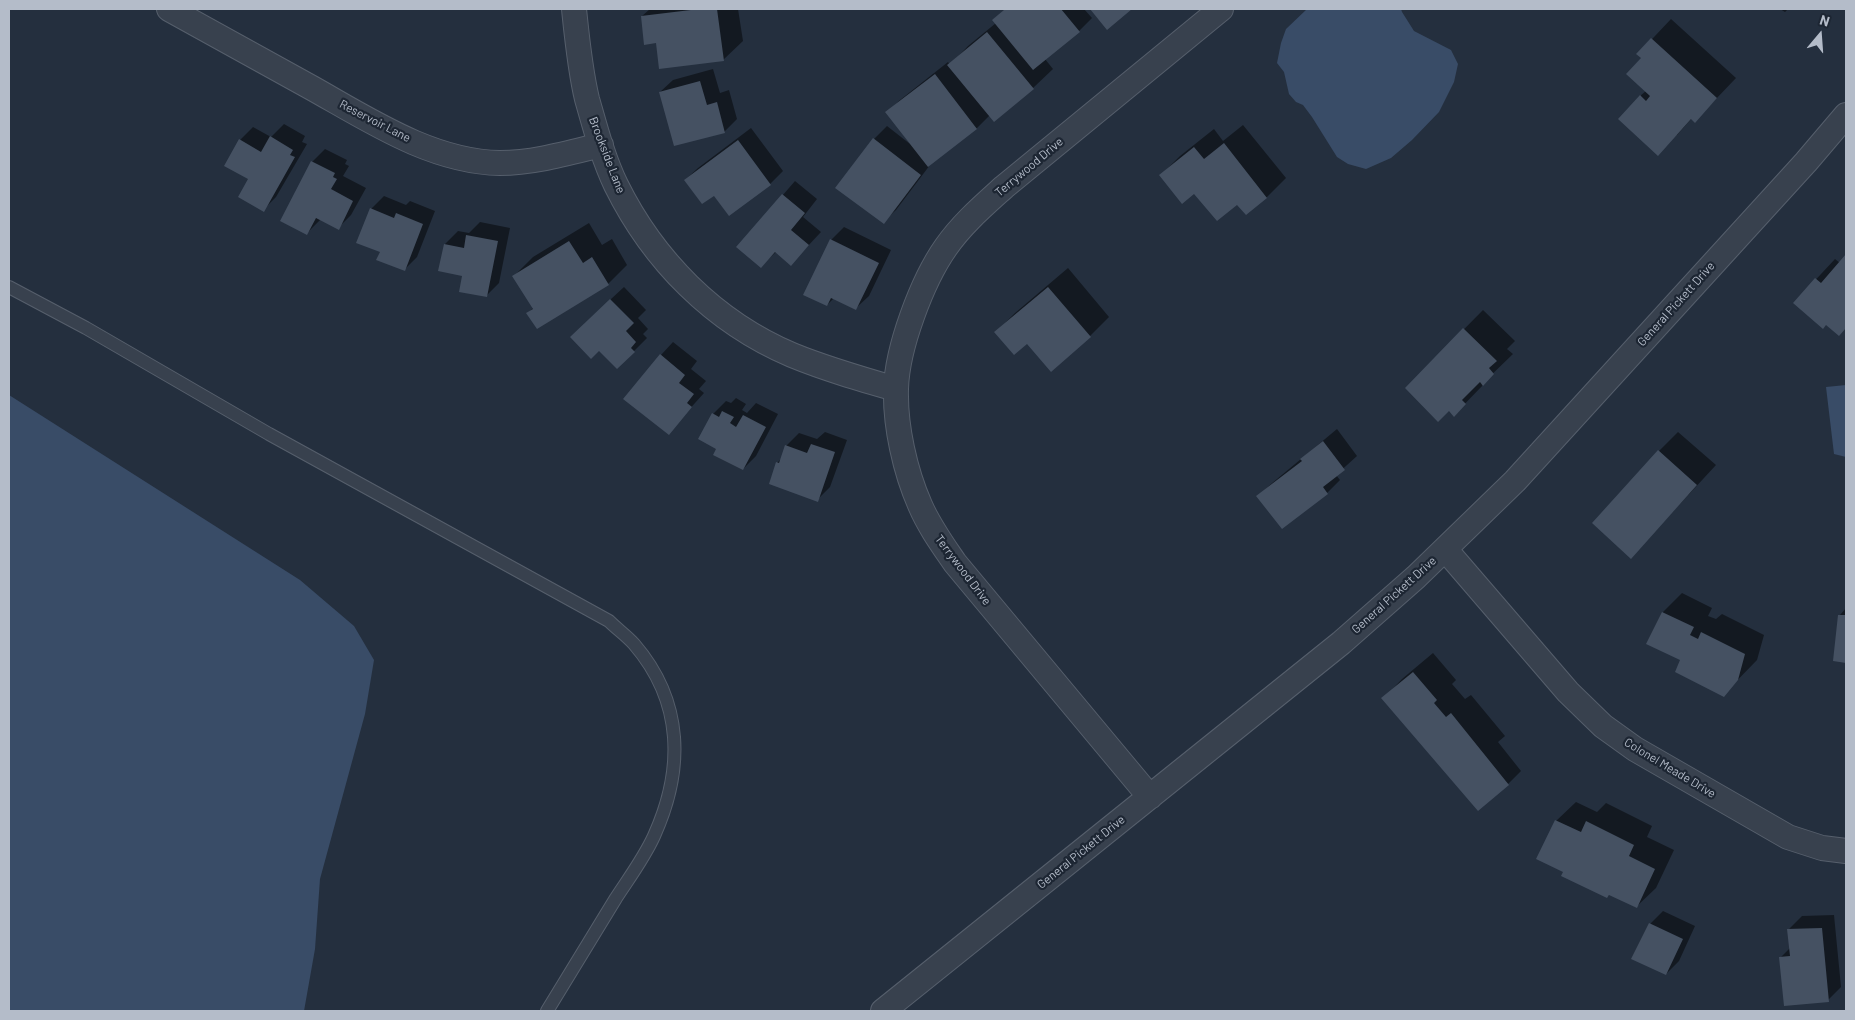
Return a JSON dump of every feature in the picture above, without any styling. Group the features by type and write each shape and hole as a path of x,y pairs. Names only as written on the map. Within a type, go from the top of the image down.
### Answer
{"street":[{"name":"Reservoir Lane","path":"169,9 357,113 403,137 436,150 471,160 500,163 532,161 601,145"},
{"name":"Brookside Lane","path":"574,9 586,97 615,183 632,214 654,247 681,279 712,307 750,333 791,354 836,372 896,389"},
{"name":"Terrywood Drive","path":"1150,796 955,563 934,533 908,473 900,435 896,389 904,344 916,307 929,277 946,247 971,217 1004,187 1221,9"},
{"name":"General Pickett Drive","path":"883,1011 1340,643 1416,577 1515,481 1806,162 1846,115"},
{"name":"Colonel Meade Drive","path":"1445,549 1568,692 1603,726 1635,749 1788,836 1822,848 1846,851"}],"lane":[{"path":"9,287 86,328 269,434 609,621 634,644 654,672 668,703 675,737 674,772 666,806 653,838 547,1011"}],"water":[{"path":"1307,9 1401,9 1414,31 1451,50 1458,64 1454,82 1439,112 1412,140 1391,158 1366,169 1348,164 1337,157 1303,105 1296,102 1289,94 1284,72 1277,63 1281,43 1286,29"},
{"path":"1846,385 1846,457 1834,454 1826,387"},
{"path":"9,395 300,580 354,626 374,660 365,714 320,879 315,949 304,1011 9,1011"}],"building":[{"path":"699,9 717,9 724,61 659,69 656,43 644,45 641,16"},
{"path":"1005,9 1061,9 1080,32 1033,70 992,20"},
{"path":"1090,9 1132,9 1107,30"},
{"path":"987,32 1034,89 994,122 947,65"},
{"path":"1651,38 1717,98 1695,123 1691,119 1658,156 1618,119 1640,95 1646,101 1650,96 1626,74 1641,58 1636,54"},
{"path":"935,74 977,129 928,167 885,112"},
{"path":"700,81 707,105 717,102 725,133 674,146 659,92"},
{"path":"270,136 293,150 290,155 295,157 264,212 238,197 248,179 224,166 239,139 261,152"},
{"path":"873,138 921,175 884,224 835,188"},
{"path":"738,140 771,185 729,216 714,196 702,204 684,180"},
{"path":"1224,143 1267,198 1246,215 1237,205 1217,221 1194,194 1182,204 1159,175 1194,147 1204,159"},
{"path":"311,161 335,173 333,177 337,179 331,189 353,201 339,230 316,218 307,235 280,221"},
{"path":"782,194 805,213 791,230 809,245 791,266 775,252 761,268 736,247"},
{"path":"370,208 394,218 396,213 423,224 405,271 376,260 380,252 356,243"},
{"path":"466,235 498,241 487,297 459,292 462,276 438,271 444,244 464,248"},
{"path":"830,239 879,263 856,310 831,298 827,306 803,295"},
{"path":"569,241 583,263 592,257 609,285 537,329 526,313 533,309 512,276"},
{"path":"1846,254 1846,328 1839,336 1826,325 1823,329 1793,303 1815,278 1821,283"},
{"path":"1048,287 1091,337 1051,372 1027,344 1014,355 994,332"},
{"path":"610,299 634,323 626,331 636,342 631,348 635,352 617,369 599,351 591,359 570,337"},
{"path":"1463,328 1497,361 1489,368 1494,374 1483,386 1480,382 1462,400 1466,404 1454,417 1449,411 1438,422 1405,388"},
{"path":"660,354 685,375 679,383 694,394 687,403 692,407 669,435 623,399"},
{"path":"722,411 734,417 730,423 736,427 743,415 766,427 743,470 713,455 716,449 698,439 712,413 719,417"},
{"path":"1323,441 1345,470 1323,487 1328,494 1282,529 1256,496 1302,461 1300,459"},
{"path":"811,444 835,452 818,502 769,484 776,462 779,463 785,445 807,453"},
{"path":"1658,450 1697,485 1631,559 1592,523"},
{"path":"1662,612 1694,627 1690,635 1698,639 1701,632 1745,654 1738,680 1724,697 1675,672 1680,660 1646,644"},
{"path":"1838,615 1846,615 1846,663 1833,661"},
{"path":"1413,672 1437,700 1434,703 1446,717 1451,713 1509,785 1478,811 1381,698"},
{"path":"1555,820 1581,832 1586,821 1634,845 1629,856 1655,869 1637,908 1609,895 1607,898 1561,876 1563,872 1536,859"},
{"path":"1649,923 1683,939 1666,975 1631,959"},
{"path":"1822,928 1829,1002 1784,1006 1779,957 1790,956 1787,929"}]}
